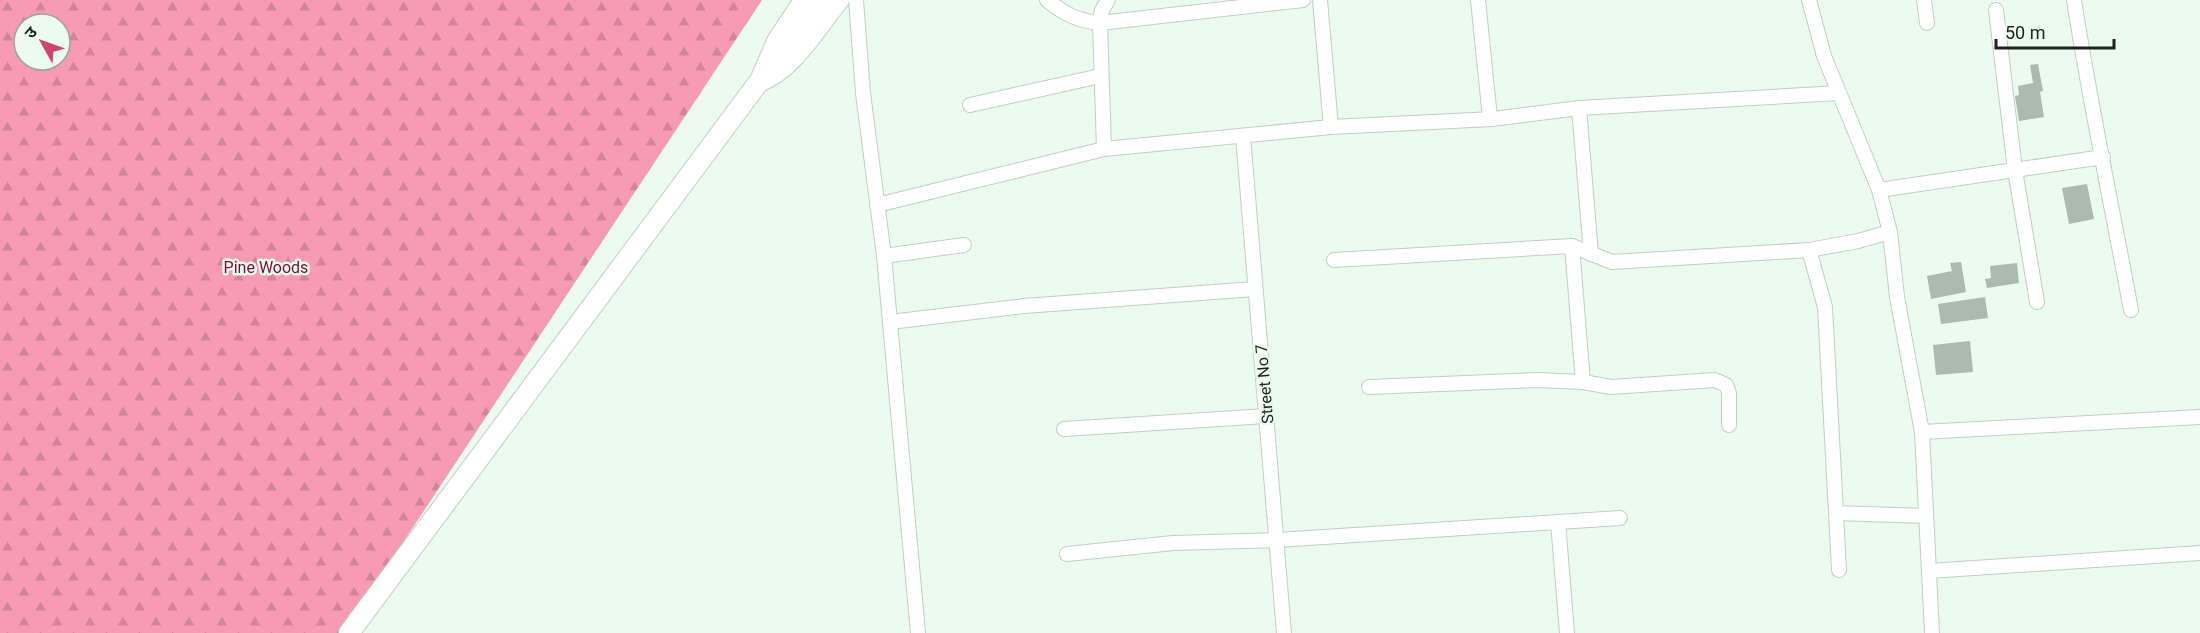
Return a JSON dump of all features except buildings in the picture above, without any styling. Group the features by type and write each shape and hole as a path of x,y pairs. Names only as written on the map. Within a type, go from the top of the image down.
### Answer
{"main road":[{"path":"349,633 758,83 823,0"}],"street":[{"path":"758,83 776,41 803,0"},
{"path":"758,83 771,79 784,69 840,0"},
{"path":"856,0 863,93 884,256 918,633"},
{"path":"1047,0 1065,15 1083,22 1100,23 1303,0"},
{"path":"1104,149 1100,23 1102,10 1108,0"},
{"path":"1320,0 1331,127"},
{"path":"1478,0 1490,118"},
{"path":"1809,0 1824,56 1879,190 1890,232 1897,297 1922,432 1932,633"},
{"path":"1924,0 1927,23"},
{"path":"2074,0 2090,103 2103,157 2131,310"},
{"path":"1996,10 2015,170 2037,302"},
{"path":"970,105 1100,76"},
{"path":"877,205 1104,149 1331,127 1490,118 1579,108 1839,93"},
{"path":"1579,108 1591,254"},
{"name":"Street No 7","path":"1243,136 1284,633"},
{"path":"1879,190 2103,157"},
{"path":"1334,260 1572,246 1612,262 1809,250 1858,241 1890,232"},
{"path":"884,256 964,245"},
{"path":"1572,246 1583,382"},
{"path":"1809,250 1825,307 1839,570"},
{"path":"890,322 1023,306 1256,289"},
{"path":"1369,387 1538,380 1583,382 1611,387 1715,380 1721,382 1729,393 1729,425"},
{"path":"1064,429 1266,416"},
{"path":"1922,432 2200,417"},
{"path":"1836,513 1926,516"},
{"path":"1067,554 1173,543 1276,540 1620,518"},
{"path":"1558,522 1567,633"},
{"path":"1929,571 2200,553"}],"green space":[{"name":"Pine Woods","path":"0,0 762,0 343,633 0,633"}]}
